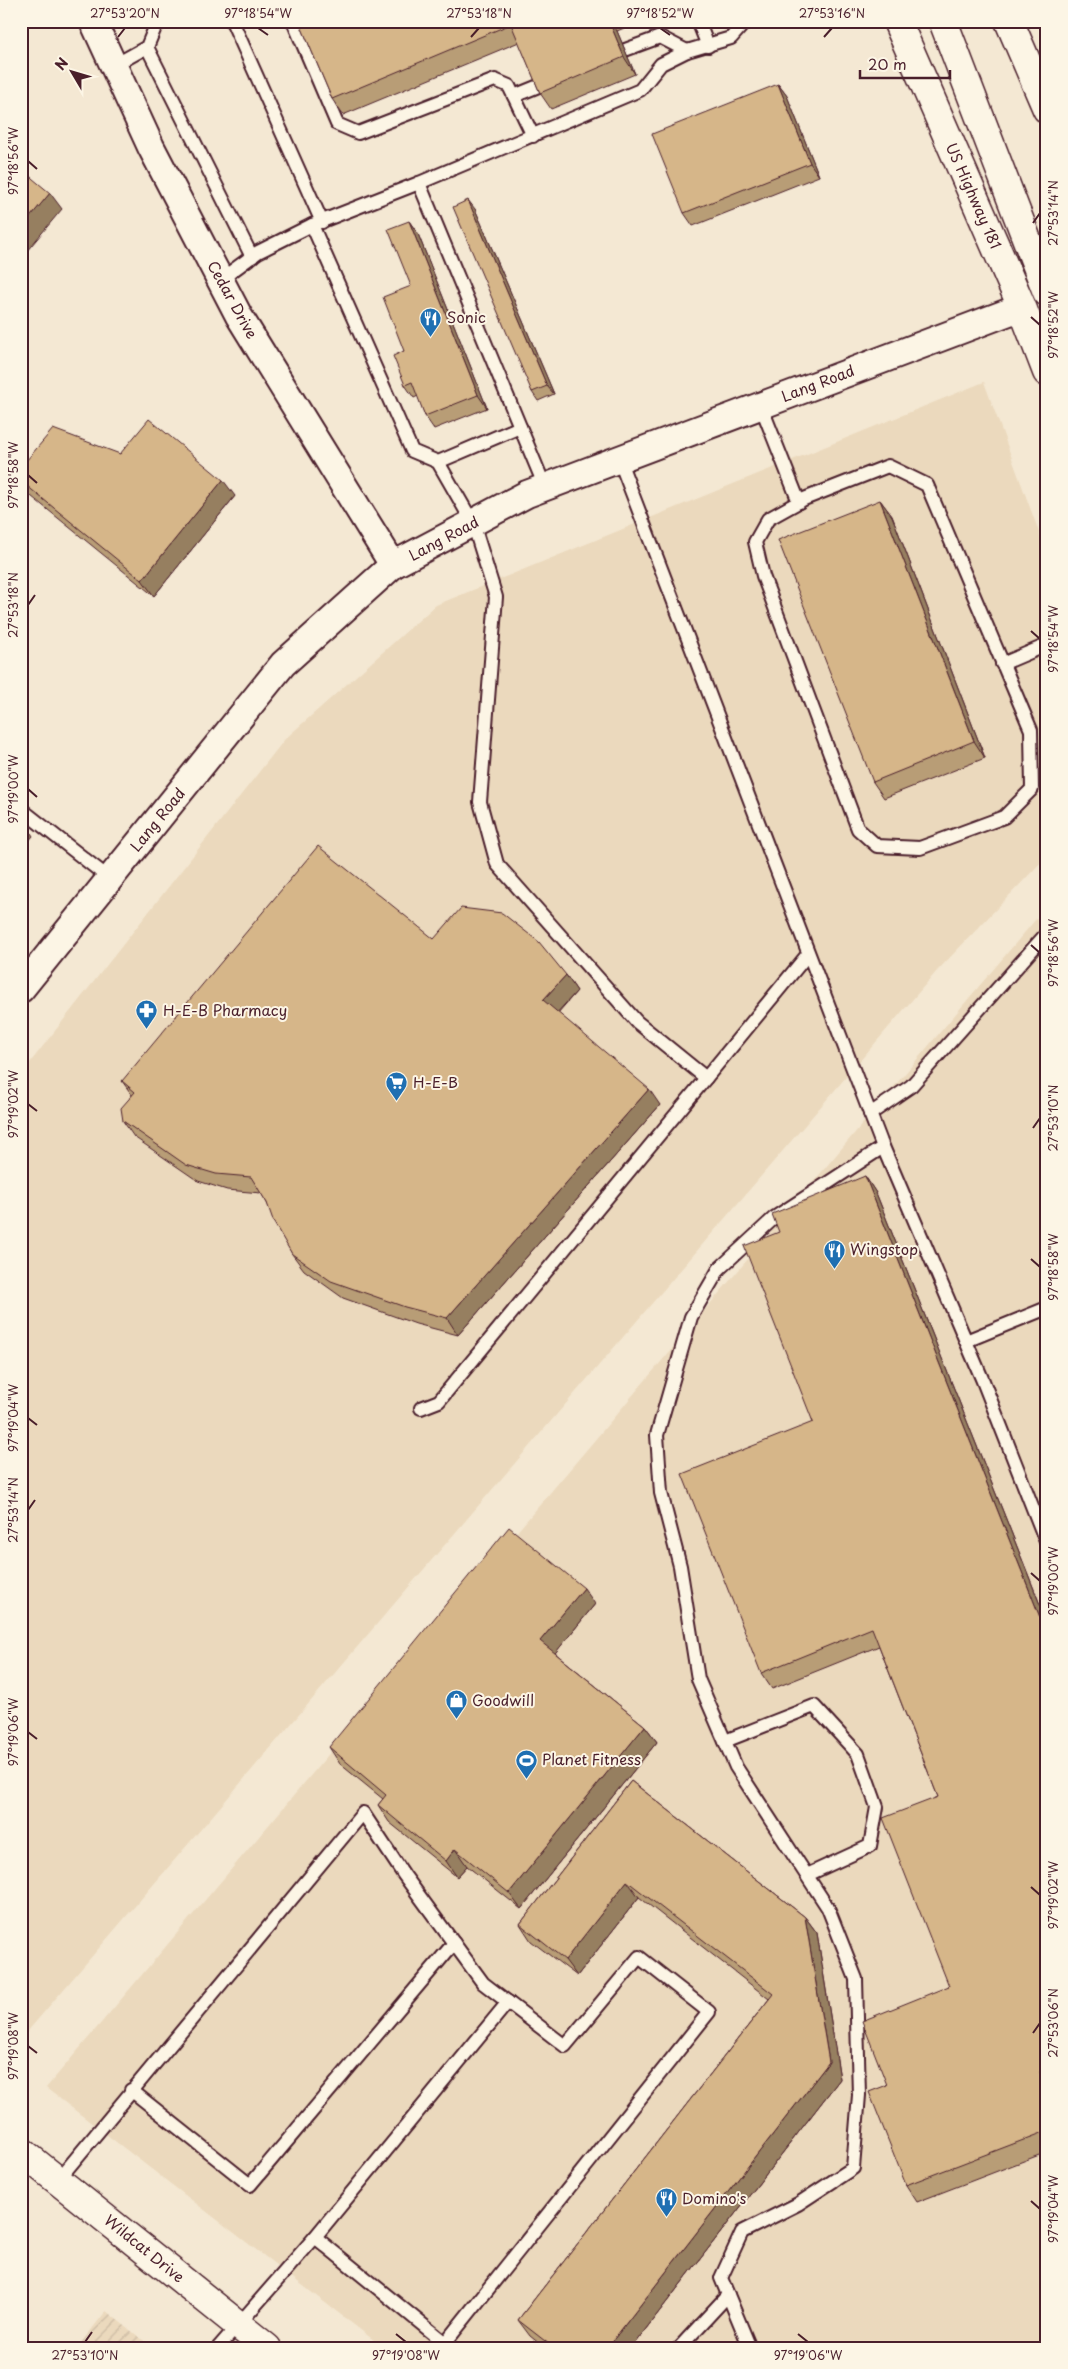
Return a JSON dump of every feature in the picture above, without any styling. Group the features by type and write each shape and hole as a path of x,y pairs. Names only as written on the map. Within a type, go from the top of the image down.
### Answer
{"main road":[{"name":"US Highway 181","path":"897,21 1022,307 1047,372"},
{"path":"943,21 1047,292"},
{"path":"1009,21 1047,109"},
{"name":"Wildcat Drive","path":"21,2151 267,2348"}],"street":[{"name":"Cedar Drive","path":"93,21 151,147 239,316 393,566"},
{"name":"Lang Road","path":"21,990 283,664 393,566 527,494 1022,307"}],"lane":[{"path":"113,66 147,48 156,25 165,21"},
{"path":"232,21 412,452 438,462 473,523 496,597 480,802 497,864 637,1022 706,1078"},
{"path":"293,21 338,124 358,133 495,80 509,86 533,136"},
{"path":"698,21 708,46"},
{"path":"220,280 252,257 317,223 419,183 640,90 661,64 687,51 731,38 746,21"},
{"path":"625,50 660,37 687,51"},
{"path":"147,48 252,257"},
{"path":"514,96 541,85"},
{"path":"419,183 545,487"},
{"path":"760,406 799,502"},
{"path":"438,462 520,427"},
{"path":"619,459 883,1147 966,1341 1047,1544"},
{"path":"888,466 927,485 1002,664 1031,730 1032,789 1004,817 920,848 877,846 858,829 762,576 755,542 768,519 799,502 888,466"},
{"path":"1002,664 1047,645"},
{"path":"21,809 110,879"},
{"path":"870,1114 911,1086 1047,933"},
{"path":"421,1408 439,1401 808,954"},
{"path":"750,2348 721,2278 742,2232 798,2204 853,2168 859,2095 856,1979 828,1908 736,1767 698,1679 680,1566 661,1493 657,1435 691,1317 719,1269 774,1218 883,1147"},
{"path":"966,1341 1047,1308"},
{"path":"725,1741 814,1706 858,1754 877,1807 870,1846 807,1875"},
{"path":"58,2180 131,2090 364,1813 404,1875 483,1983 564,2046 639,1958 709,2012 445,2346 314,2237"},
{"path":"131,2090 250,2185 454,1943"},
{"path":"218,2348 314,2237 508,2002"},
{"path":"679,2348 728,2294"}],"shaded area":[{"path":"984,382 1047,554 1047,856 937,971 21,2039 21,1074 285,739 436,605"},
{"path":"1047,906 1047,2348 384,2348 46,2088"},
{"path":"106,2311 153,2348 77,2348"}],"building":[{"path":"299,21 609,21 624,57 540,93 511,24 332,99"},
{"path":"778,84 810,163 684,213 652,134"},
{"path":"21,169 50,193 21,228"},
{"path":"468,200 547,386 532,392 453,207"},
{"name":"Sonic","path":"409,221 478,395 425,416 412,382 405,385 393,356 404,351 383,297 411,286 388,229"},
{"path":"149,419 223,480 142,580 21,481 21,467 53,429 120,454"},
{"path":"880,500 974,741 873,782 778,540"},
{"name":"H-E-B","path":"318,846 434,939 461,908 502,913 539,942 566,975 543,1000 649,1089 447,1318 405,1307 331,1281 292,1254 274,1223 267,1203 251,1177 216,1174 186,1165 123,1121 121,1108 135,1092 122,1081"},
{"path":"865,1176 1047,1635 1047,2060 1040,2072 1047,2094 1047,2131 906,2185 869,2092 887,2085 862,2021 949,1986 883,1818 938,1797 872,1628 761,1673 682,1474 813,1422 744,1246 779,1232 772,1214"},
{"path":"509,1527 584,1588 540,1641 645,1726 509,1893 455,1849 446,1861 378,1805 386,1795 329,1747"},
{"path":"631,1781 805,1917 829,2062 607,2348 554,2348 518,2320 773,1994 627,1881 565,1960 520,1924"}],"place":[{"name":"Sonic","path":"431,337"},
{"name":"H-E-B Pharmacy","path":"147,1030"},
{"name":"H-E-B","path":"397,1102"},
{"name":"Wingstop","path":"834,1269"},
{"name":"Goodwill","path":"456,1720"},
{"name":"Planet Fitness","path":"526,1779"},
{"name":"Domino's","path":"666,2218"}]}
